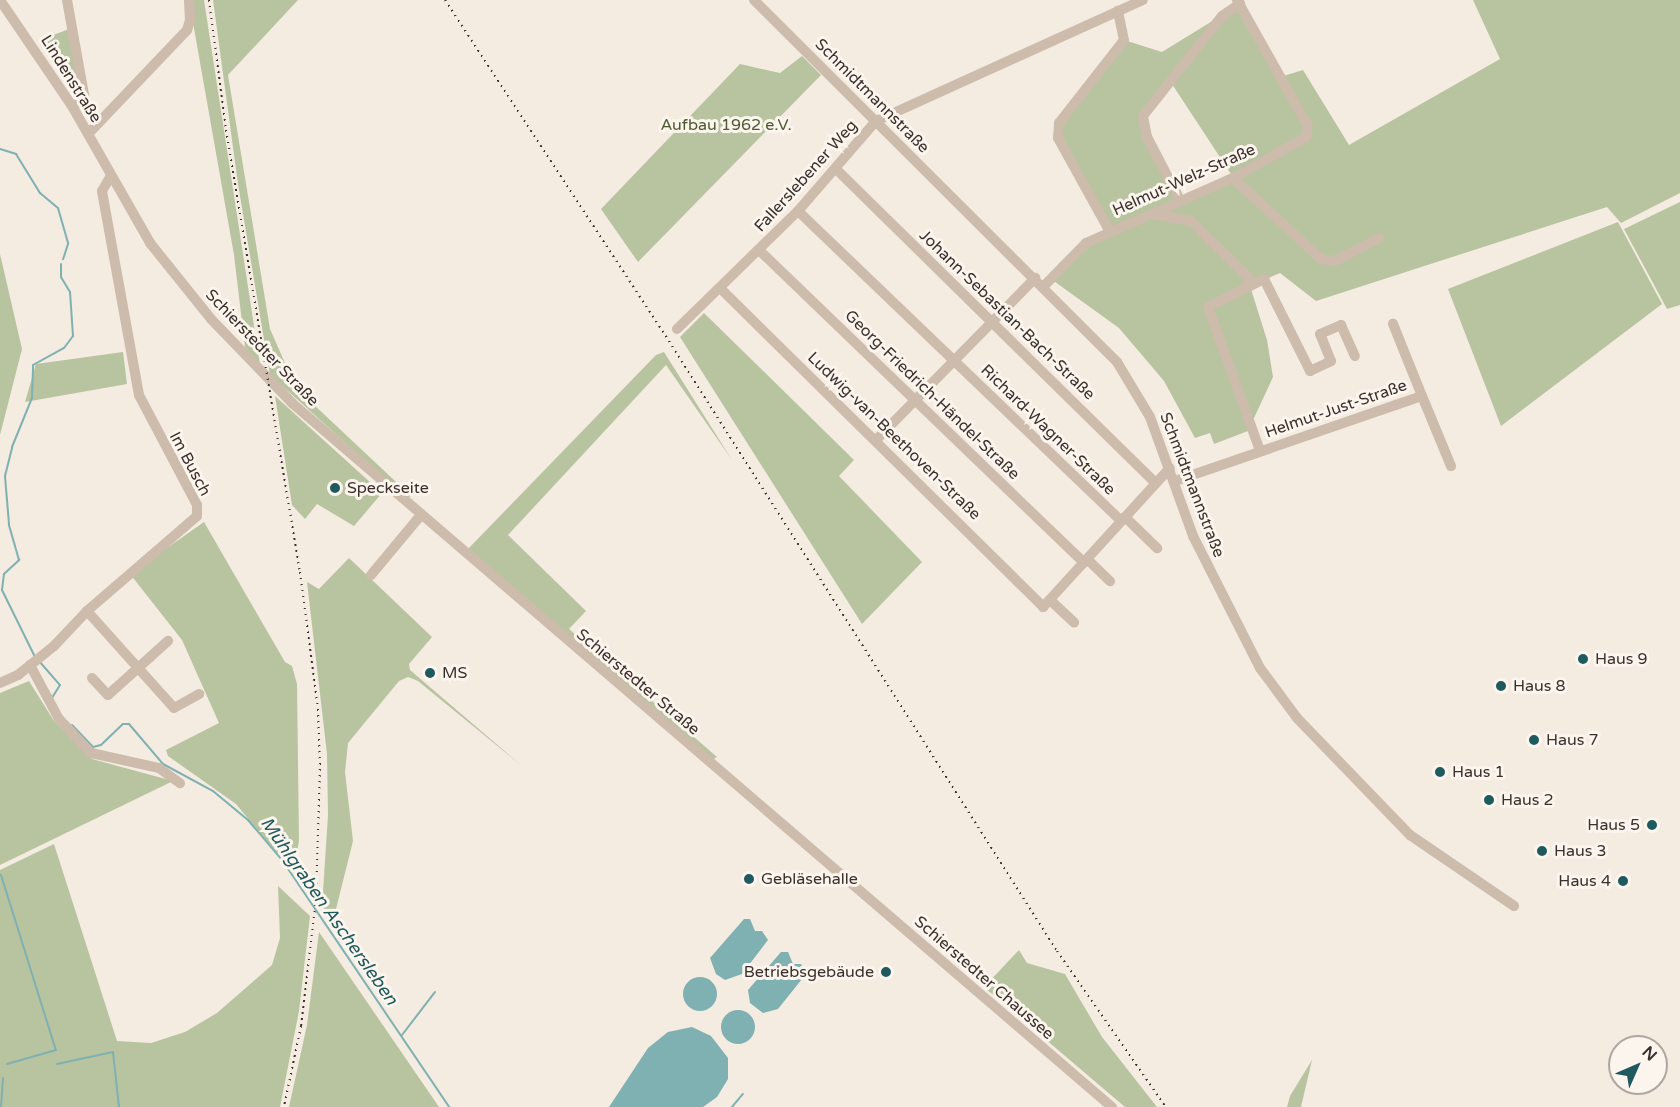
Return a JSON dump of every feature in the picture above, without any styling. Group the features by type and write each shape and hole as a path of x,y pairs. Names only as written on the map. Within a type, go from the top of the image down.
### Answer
{"street":[{"name":"Lindenstraße","path":"0,0 72,106 110,177"},
{"path":"67,0 85,100 72,106"},
{"path":"88,134 187,30 190,20 189,0"},
{"name":"Schmidtmannstraße","path":"754,0 1117,362 1150,417 1193,536 1221,597 1260,668 1297,718 1410,835 1514,906"},
{"name":"Fallerslebener Weg","path":"677,329 721,289 798,211 837,170 876,121 1143,0"},
{"path":"1180,200 1147,137 1143,116 1222,16 1238,2"},
{"name":"Helmut-Welz-Straße","path":"1043,287 1086,243 1109,230 1233,178 1306,137 1308,126 1238,2"},
{"path":"1109,230 1058,138 1059,123 1124,40 1118,11"},
{"name":"Johann-Sebastian-Bach-Straße","path":"837,170 1155,482"},
{"name":"Schierstedter Straße","path":"110,177 150,243 212,319 308,417 838,871"},
{"name":"Im Busch","path":"0,683 35,662 87,611 197,516 197,505 139,395 102,191 110,177"},
{"path":"1233,178 1321,259 1335,261 1379,238"},
{"name":"Richard-Wagner-Straße","path":"798,211 954,362 1157,548"},
{"path":"1146,214 1191,221 1248,277 1250,286 1264,279 1310,371 1331,361 1320,334 1341,325 1355,356"},
{"name":"Georg-Friedrich-Händel-Straße","path":"759,250 1086,561 1110,581"},
{"path":"877,439 1035,278"},
{"name":"Helmut-Just-Straße","path":"1250,286 1208,307 1260,451"},
{"name":"Ludwig-van-Beethoven-Straße","path":"721,289 1047,603 1074,622"},
{"name":"Helmut-Just-Straße","path":"1393,324 1451,466"},
{"name":"Helmut-Just-Straße","path":"1175,481 1422,396"},
{"path":"1047,603 1170,468"},
{"path":"371,574 421,515"},
{"path":"87,611 174,708 199,694"},
{"path":"92,678 108,695 168,641"},
{"path":"35,662 59,719 91,753 159,768 180,783"},
{"name":"Schierstedter Chaussee","path":"838,871 1112,1107"}],"green space":[{"path":"189,0 204,0 260,365 245,347 234,255"},
{"path":"213,0 298,0 228,75 270,329 296,388 411,496 407,498 270,375 238,184"},
{"path":"1473,0 1680,0 1680,193 1621,223 1607,207 1316,301 1280,273 1250,286 1267,340 1273,377 1248,431 1214,444 1210,433 1195,438 1164,381 1119,328 1051,279 1109,230 1058,138 1059,123 1124,40 1162,52 1240,4 1280,77 1303,70 1349,145 1500,59","holes":["1170,81 1233,177 1180,199 1143,116"]},
{"path":"69,29 81,95 76,98 43,39"},
{"name":"Aufbau 1962 e.V.","path":"802,56 821,75 638,262 601,209 740,64 780,73"},
{"path":"1680,202 1680,305 1667,309 1624,229"},
{"path":"1618,222 1662,304 1501,426 1448,289"},
{"path":"0,254 22,349 0,435"},
{"path":"704,313 854,460 839,476 922,562 862,624 680,337"},
{"path":"123,352 127,384 25,402 36,364"},
{"path":"664,352 732,460 666,365 508,535 586,611 569,629 717,757 712,760 468,549 656,355"},
{"path":"275,396 382,493 354,526 317,504 305,519 292,505"},
{"path":"204,522 285,662 292,666 297,684 299,841 293,873 236,804 168,756 166,750 219,723 182,640 130,574"},
{"path":"349,558 432,637 409,664 410,670 522,766 418,681 408,677 399,681 348,743 345,772 353,841 335,913 322,907 328,815 327,754 307,582 319,589"},
{"path":"29,681 54,721 92,759 173,781 0,865 0,693"},
{"path":"54,844 117,1041 151,1043 185,1032 217,1013 272,965 280,938 278,886 310,916 299,1011 280,1107 0,1107 0,870"},
{"path":"319,932 439,1107 289,1107 307,1025"},
{"path":"1019,950 1027,963 1065,974 1102,1037 1157,1107 1125,1107 984,987"},
{"path":"1312,1060 1301,1107 1287,1107 1290,1096"}],"water":[{"path":"744,919 750,919 755,931 762,931 768,940 742,974 725,980 716,974 710,958"},
{"path":"781,952 788,952 793,964 801,964 806,974 778,1009 763,1013 750,1003 748,990"},
{"path":"700,977 712,982 717,994 712,1006 700,1011 688,1006 683,994 688,982"},
{"path":"738,1010 750,1015 755,1027 750,1039 738,1044 726,1039 721,1027 726,1015"},
{"path":"692,1027 711,1036 728,1058 728,1079 717,1097 703,1107 609,1107 648,1048 668,1032"}],"waterway":[{"name":"Mühlgraben Aschersleben","path":"0,149 16,154 40,193 58,208 68,244 63,259"},
{"name":"Mühlgraben Aschersleben","path":"35,657 2,590 4,574 19,560 9,524 5,476 12,447 32,398 33,365 64,348 73,336 70,292 61,277 61,264"},
{"name":"Mühlgraben Aschersleben","path":"39,661 60,685 52,698"},
{"name":"Mühlgraben Aschersleben","path":"72,725 93,747 101,745 123,724 129,724 163,764 213,791 248,820 282,860 449,1107"},
{"path":"1,875 56,1050 7,1064"},
{"path":"402,1035 435,992"},
{"path":"57,1064 113,1052 119,1107"},
{"path":"1,1107 3,1078"},
{"path":"732,1107 743,1094"}],"railway":[{"path":"209,0 226,130 300,572 318,709 320,763 316,899 301,1026 284,1107"},
{"path":"445,0 672,346 1057,951 1166,1107"}],"place":[{"name":"Speckseite","path":"335,488"},
{"name":"Haus 9","path":"1583,659"},
{"name":"MS","path":"430,673"},
{"name":"Haus 8","path":"1501,686"},
{"name":"Haus 7","path":"1534,740"},
{"name":"Haus 1","path":"1440,772"},
{"name":"Haus 2","path":"1489,800"},
{"name":"Haus 5","path":"1652,825"},
{"name":"Haus 3","path":"1542,851"},
{"name":"Gebläsehalle","path":"749,879"},
{"name":"Haus 4","path":"1623,881"},
{"name":"Betriebsgebäude","path":"886,972"}]}
